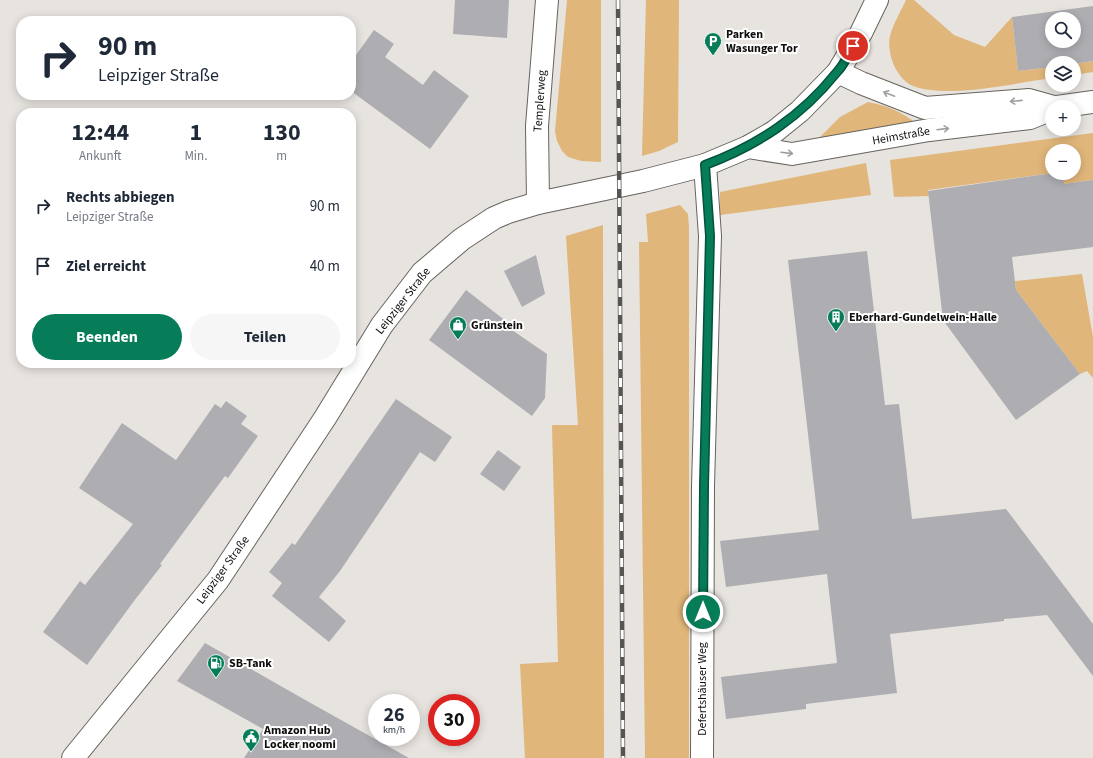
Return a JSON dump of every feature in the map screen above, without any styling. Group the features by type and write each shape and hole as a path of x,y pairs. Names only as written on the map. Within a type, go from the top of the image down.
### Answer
{"street":[{"name":"Templerweg","path":"538,203 537,126 547,0"},
{"name":"Leipziger Straße","path":"356,367 382,325 422,273 462,239 494,218 538,203 643,181 705,165 748,147 774,132 800,110 838,72 861,33 877,0"},
{"name":"Heimstraße","path":"838,72 861,83 926,108 1029,100 1045,105"},
{"path":"1081,104 1093,102"},
{"name":"Heimstraße","path":"748,147 792,154 929,130 1030,118 1045,111"},
{"name":"Defertshäuser Weg","path":"702,758 704,486 710,236 705,165"},
{"name":"Leipziger Straße","path":"72,758 218,580 325,418 356,368"}],"shaded area":[{"path":"567,0 601,0 601,162 581,161 568,157 562,151 557,141 555,131"},
{"path":"646,0 679,0 678,142 659,151 642,156"},
{"path":"906,0 914,0 954,35 985,47 1012,17 1018,71 1045,68 1045,79 981,89 944,91 927,90 913,86 903,79 895,68 891,57 889,39 895,22"},
{"path":"1093,61 1093,72 1081,74 1081,63"},
{"path":"868,102 894,110 917,124 816,141 840,117"},
{"path":"1093,133 1093,180 1064,184 1064,180 1081,180 1081,144 1045,144 1045,174 928,190 929,196 894,197 890,160 1070,136 1081,136 1081,135"},
{"path":"866,163 871,195 720,215 720,192"},
{"path":"680,205 688,214 689,227 689,758 645,758 639,242 648,242 646,214"},
{"path":"603,225 604,758 525,758 520,664 558,662 552,425 578,425 566,236"},
{"path":"1082,274 1093,337 1093,378 1087,371 1080,374 1016,290 1015,281"}],"building":[{"path":"455,0 509,0 507,38 453,34"},
{"path":"1093,6 1093,61 1081,63 1081,56 1045,56 1045,68 1018,71 1012,17 1045,13 1045,48 1081,48 1081,12 1049,12"},
{"path":"374,30 394,44 385,57 423,85 434,70 469,96 430,149 356,95 356,55"},
{"path":"1045,174 1045,180 1064,180 1064,184 1093,180 1093,247 1012,257 1016,290 1080,374 1016,420 943,320 928,191"},
{"path":"867,251 885,405 899,404 912,519 1006,509 1093,624 1093,676 1047,615 1004,619 1004,621 890,634 897,693 806,704 806,709 726,719 721,677 837,663 827,574 726,587 720,541 819,530 788,260"},
{"path":"536,255 545,294 522,307 504,271"},
{"path":"466,290 511,325 509,328 547,354 545,398 532,416 429,340"},
{"path":"396,399 452,437 435,462 420,452 340,571 319,597 346,621 329,642 272,596 282,583 269,572 292,543 295,545"},
{"path":"226,401 247,416 241,424 258,436 228,478 225,476 160,564 162,565 87,665 43,632 80,581 85,585 133,524 79,488 122,423 176,460 215,404 221,408"},
{"path":"498,450 521,467 504,491 480,474"},
{"path":"205,643 368,735 368,746 388,746 409,758 244,758 263,729 177,681"}],"railway":[{"path":"618,0 623,758"}],"place":[{"name":"Parken Wasunger Tor","path":"713,56"},
{"name":"Eberhard-Gundelwein-Halle","path":"836,332"},
{"name":"Grünstein","path":"458,340"},
{"name":"SB-Tank","path":"216,678"},
{"name":"Amazon Hub Locker noomi","path":"251,752"}],"route":[{"path":"703,612 704,486 710,236 705,165 748,147 774,132 800,110 838,72 853,46"}]}
